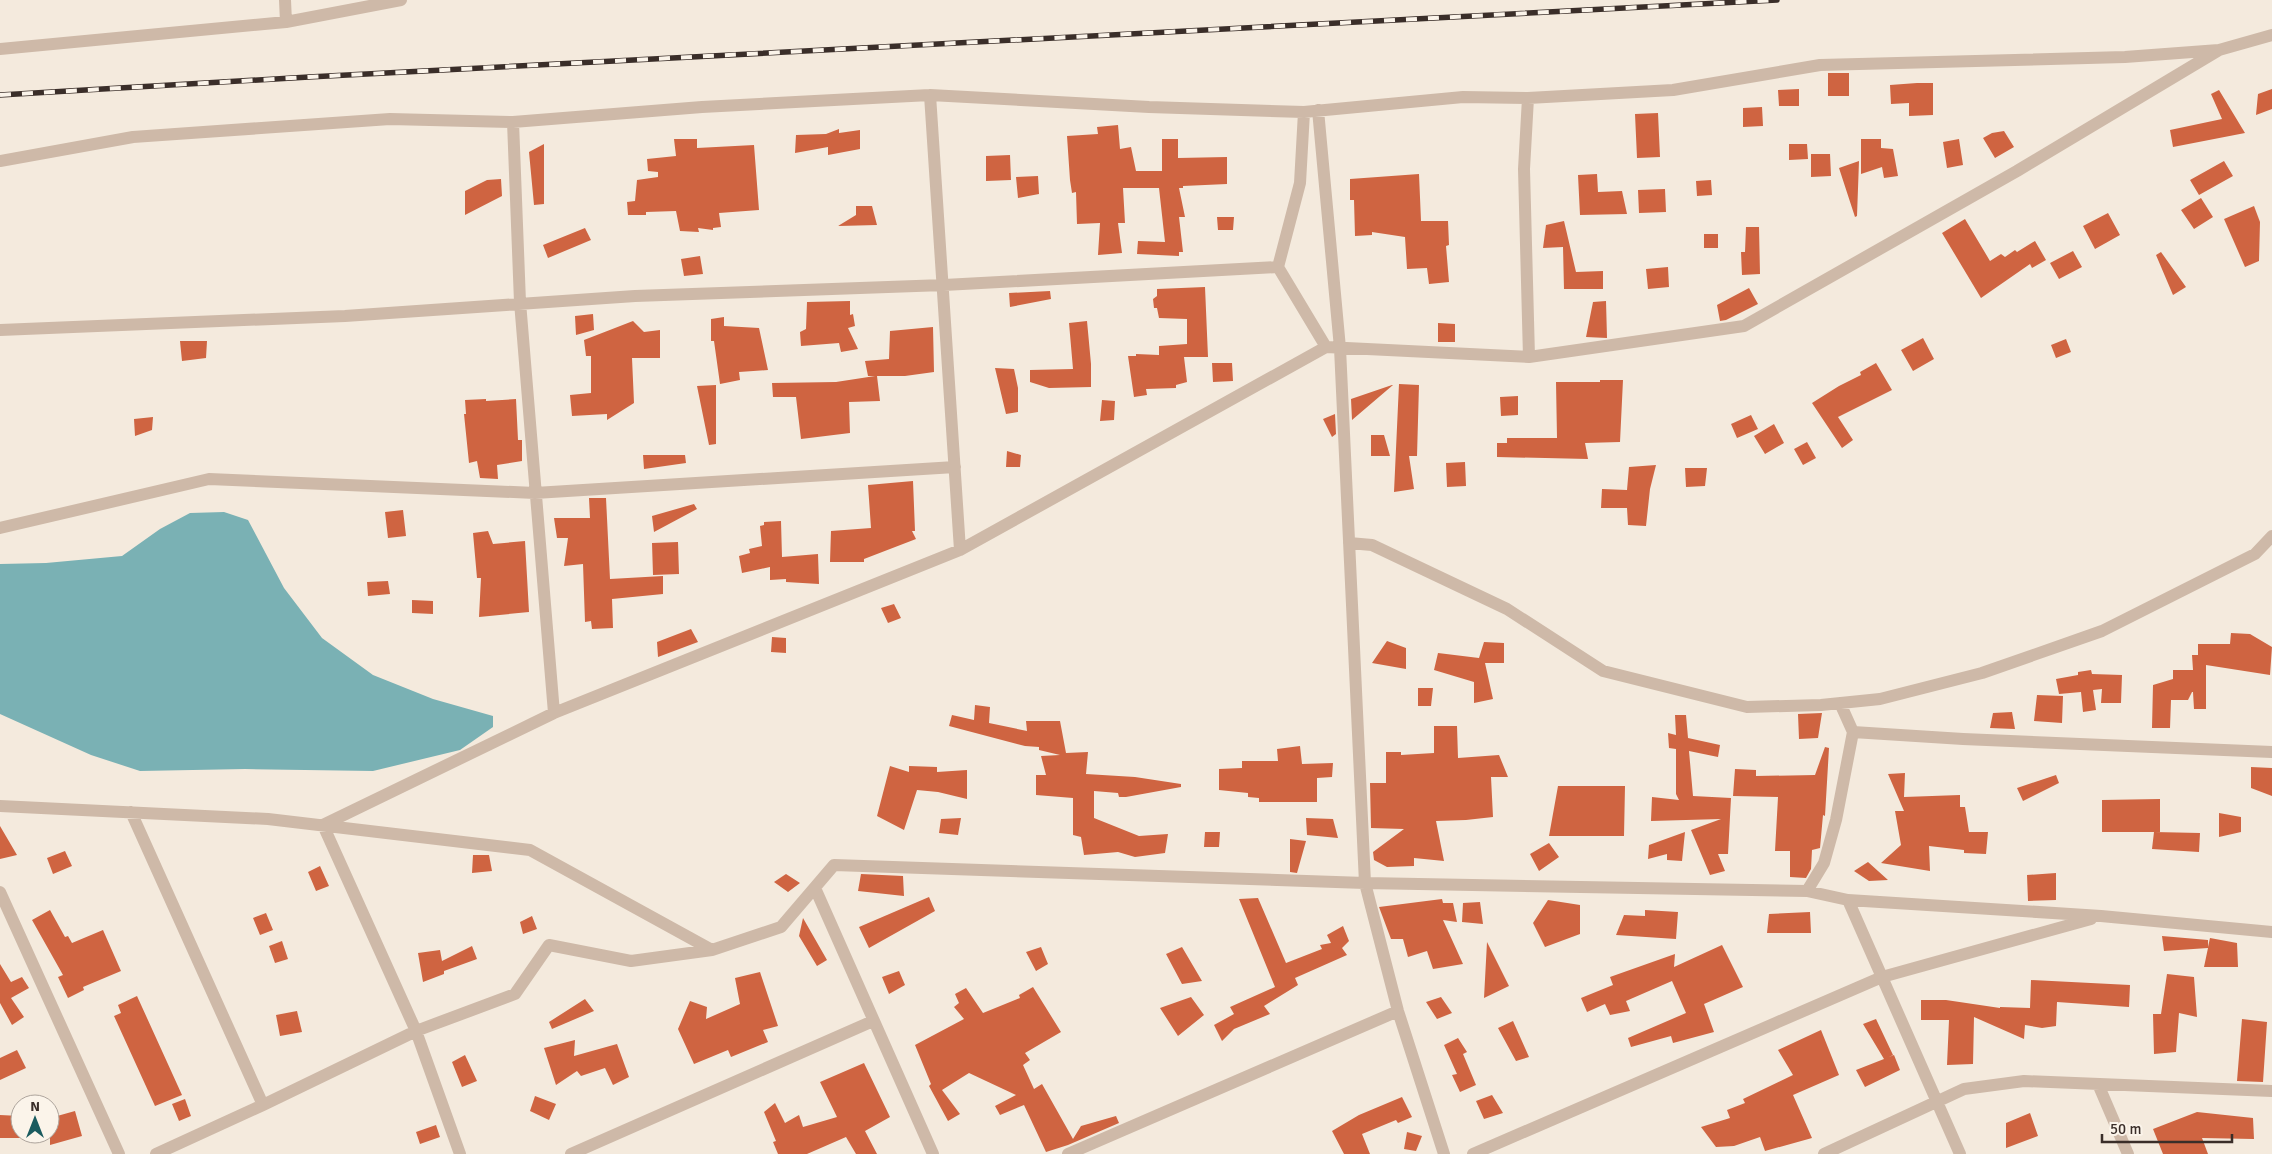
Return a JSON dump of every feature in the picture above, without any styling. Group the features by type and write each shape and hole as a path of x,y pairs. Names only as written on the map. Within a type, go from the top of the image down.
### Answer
{"street":[{"path":"285,0 286,22"},
{"path":"0,49 286,22 400,0"},
{"path":"0,161 133,137 390,119 513,122 702,107 930,95 1149,107 1304,112 1463,97 1528,98 1673,90 1820,65 2125,57 2219,50 2272,35"},
{"path":"323,825 554,713 960,550 1326,347 1529,357 1744,326 2017,171 2219,50"},
{"path":"930,95 960,550"},
{"path":"1528,98 1524,169 1529,357"},
{"path":"1318,110 1340,348 1365,883 1398,1010 1444,1154"},
{"path":"1304,112 1300,183 1278,267 1326,347"},
{"path":"513,122 520,302 554,713"},
{"path":"0,330 345,316 520,302 944,285 1278,267"},
{"path":"0,528 209,479 536,493 955,467"},
{"path":"1349,543 1372,545 1507,609 1603,671 1747,708 1880,699 1982,674 2102,631 2255,554 2272,536"},
{"path":"1806,891 1824,863 1836,820 1853,732 1840,703"},
{"path":"1853,732 1963,740 2272,752"},
{"path":"0,806 268,819 530,850 712,950"},
{"path":"131,812 263,1105"},
{"path":"323,825 416,1031 460,1154"},
{"path":"156,1154 416,1031 515,994 549,946 631,961 712,950 781,927 834,865 1365,883 1806,891 1848,900 2101,916 2272,932"},
{"path":"814,888 933,1154"},
{"path":"0,892 119,1154"},
{"path":"1848,900 1960,1154"},
{"path":"1474,1154 1882,976 2101,916"},
{"path":"1068,1154 1398,1010"},
{"path":"571,1154 874,1021"},
{"path":"1824,1154 1964,1090 2024,1080 2272,1091"},
{"path":"2098,1084 2128,1154"}],"water":[{"path":"224,512 248,520 284,588 322,638 373,675 433,699 493,716 493,727 460,750 373,771 245,769 140,771 91,755 0,714 0,564 46,563 122,556 160,529 190,513"}],"building":[{"path":"1828,73 1849,73 1849,96 1828,96"},
{"path":"1933,83 1933,115 1909,116 1909,103 1891,104 1890,85"},
{"path":"1799,89 1799,106 1779,106 1778,90"},
{"path":"2272,89 2272,109 2256,115 2258,94"},
{"path":"2219,90 2245,133 2173,147 2170,130 2222,119 2211,94"},
{"path":"1762,107 1763,126 1743,127 1743,108"},
{"path":"1658,113 1660,157 1637,158 1635,114"},
{"path":"1118,125 1120,149 1131,147 1136,171 1162,171 1162,139 1178,139 1178,158 1227,157 1227,184 1183,186 1183,188 1179,188 1185,217 1179,217 1183,252 1179,252 1179,256 1137,254 1138,241 1165,242 1159,188 1123,188 1125,223 1118,223 1122,253 1098,255 1100,223 1077,224 1076,192 1072,193 1067,136 1098,134 1097,127"},
{"path":"839,129 839,133 860,130 860,149 828,155 828,147 795,153 796,135 826,134"},
{"path":"2004,131 2014,147 1995,158 1983,138 1992,133"},
{"path":"674,139 697,139 697,148 754,145 759,210 719,213 721,227 713,228 713,230 698,228 699,232 680,231 676,211 628,215 627,202 635,201 637,180 658,177 658,172 648,171 647,159 676,156"},
{"path":"1861,139 1881,139 1881,148 1893,149 1898,176 1884,178 1882,167 1861,174"},
{"path":"1959,139 1963,165 1947,168 1943,142"},
{"path":"544,144 544,204 534,205 529,152"},
{"path":"1789,144 1807,144 1808,159 1789,160"},
{"path":"1811,154 1830,154 1831,176 1811,177"},
{"path":"1010,155 1011,180 986,181 986,156"},
{"path":"1859,161 1857,216 1855,217 1839,168"},
{"path":"2224,161 2233,176 2199,195 2190,180"},
{"path":"1419,174 1421,221 1448,221 1449,245 1446,246 1449,282 1429,284 1427,268 1407,269 1405,237 1372,232 1372,235 1355,236 1354,200 1350,200 1350,179"},
{"path":"1597,174 1598,192 1622,191 1627,214 1580,215 1578,175"},
{"path":"1038,176 1039,194 1018,198 1016,177"},
{"path":"501,179 502,196 465,215 465,191 487,180"},
{"path":"1711,180 1712,195 1697,196 1696,181"},
{"path":"1665,189 1666,212 1639,213 1638,190"},
{"path":"2201,198 2213,217 2194,229 2181,210"},
{"path":"856,206 872,206 877,225 838,226 856,215"},
{"path":"2254,206 2260,222 2259,261 2245,267 2224,219"},
{"path":"2108,213 2120,235 2095,249 2083,226"},
{"path":"1217,217 1234,217 1233,230 1218,230"},
{"path":"1965,219 1990,261 2001,254 2005,257 2015,250 2017,252 2035,241 2046,260 2032,268 2030,264 1981,298 1942,233"},
{"path":"1564,221 1576,272 1603,271 1603,289 1564,289 1563,247 1543,248 1546,225"},
{"path":"1746,227 1759,227 1760,274 1742,275 1741,252 1745,252"},
{"path":"585,228 591,240 548,258 543,245"},
{"path":"1704,234 1718,234 1718,248 1704,248"},
{"path":"2073,251 2082,267 2059,279 2050,263"},
{"path":"2161,252 2186,287 2173,295 2156,255"},
{"path":"700,256 703,274 684,276 681,259"},
{"path":"1668,267 1669,287 1648,289 1646,269"},
{"path":"1205,287 1208,357 1184,357 1187,382 1176,385 1176,388 1146,389 1147,395 1134,397 1128,356 1136,356 1136,354 1159,355 1159,346 1187,344 1187,319 1159,318 1157,308 1154,308 1153,299 1157,296 1157,289"},
{"path":"1749,288 1758,304 1726,320 1720,321 1717,305"},
{"path":"1050,291 1051,299 1010,307 1009,293"},
{"path":"850,301 850,315 853,314 855,326 848,328 858,349 841,352 839,343 801,346 800,332 806,329 807,302"},
{"path":"1606,301 1607,338 1586,337 1593,302"},
{"path":"593,314 594,330 576,335 575,316"},
{"path":"724,317 724,326 759,328 768,370 739,372 740,380 720,384 714,341 711,341 711,319"},
{"path":"633,321 644,332 660,330 660,358 632,358 634,403 607,420 607,414 572,416 570,395 591,393 591,356 586,356 584,340"},
{"path":"1087,321 1091,387 1049,388 1030,382 1030,370 1073,369 1069,323"},
{"path":"1438,323 1455,324 1455,342 1438,342"},
{"path":"933,327 934,372 905,376 877,376 880,401 849,402 850,433 801,439 796,397 773,397 772,383 836,382 875,376 868,376 865,361 889,359 890,331"},
{"path":"1923,338 1934,359 1913,371 1901,350"},
{"path":"2066,339 2071,352 2056,358 2051,345"},
{"path":"180,341 207,341 206,358 182,361"},
{"path":"1212,363 1232,363 1233,381 1213,382"},
{"path":"1876,363 1892,390 1838,417 1853,440 1842,448 1812,403 1861,375 1860,372"},
{"path":"995,368 1014,369 1018,388 1018,412 1006,414"},
{"path":"1600,380 1623,380 1620,442 1585,443 1588,459 1497,457 1497,443 1507,443 1507,438 1557,438 1556,382 1600,382"},
{"path":"1399,384 1419,385 1417,456 1409,456 1414,489 1394,492"},
{"path":"716,385 716,444 709,445 697,386"},
{"path":"1393,385 1352,420 1351,399"},
{"path":"1518,396 1518,415 1501,416 1500,397"},
{"path":"486,399 486,401 516,399 518,440 522,440 522,461 497,465 498,479 480,478 477,461 469,463 464,414 466,414 465,400"},
{"path":"1102,400 1115,401 1114,420 1100,421"},
{"path":"1335,414 1336,434 1332,437 1323,419"},
{"path":"1751,415 1758,429 1737,438 1731,424"},
{"path":"153,417 152,430 135,436 134,419"},
{"path":"1774,424 1784,443 1765,454 1754,436"},
{"path":"1371,435 1384,435 1390,456 1371,456"},
{"path":"1807,442 1816,458 1803,465 1794,449"},
{"path":"1007,451 1021,455 1020,467 1006,467"},
{"path":"643,455 685,455 686,463 644,469"},
{"path":"1465,462 1466,486 1447,487 1446,463"},
{"path":"1656,465 1650,489 1646,526 1628,525 1627,508 1601,508 1602,489 1627,490 1629,467"},
{"path":"1685,468 1707,468 1705,486 1686,487"},
{"path":"913,481 915,531 912,531 916,539 864,559 864,562 830,562 831,531 871,528 868,485"},
{"path":"589,498 606,498 610,579 663,576 663,594 612,599 613,628 592,629 591,621 585,622 583,564 564,566 568,538 557,538 554,518 590,518"},
{"path":"694,504 697,509 654,532 652,516"},
{"path":"403,510 406,536 388,538 385,512"},
{"path":"781,521 782,557 818,554 819,584 786,582 786,579 770,580 770,567 742,573 739,556 750,553 749,549 762,546 760,526 764,525 764,522"},
{"path":"488,531 493,544 525,541 529,612 479,617 481,578 477,578 473,533"},
{"path":"678,542 679,574 653,575 652,543"},
{"path":"388,581 390,594 368,596 367,582"},
{"path":"412,600 433,601 433,614 412,613"},
{"path":"894,604 901,618 888,623 881,608"},
{"path":"691,629 698,642 658,657 657,642"},
{"path":"2231,633 2250,634 2272,647 2270,675 2206,665 2206,709 2194,709 2192,692 2188,700 2171,700 2170,728 2152,728 2153,685 2173,679 2173,670 2193,670 2192,655 2198,655 2198,644 2230,644"},
{"path":"772,637 786,638 786,653 771,652"},
{"path":"1387,641 1406,648 1406,669 1372,663"},
{"path":"1484,642 1504,643 1504,663 1485,663 1493,699 1474,703 1474,682 1434,670 1438,653 1479,658"},
{"path":"2091,670 2092,674 2122,675 2121,703 2101,703 2102,689 2093,690 2096,710 2083,712 2081,692 2059,694 2056,679 2078,675 2078,672"},
{"path":"1418,688 1433,688 1431,706 1418,706"},
{"path":"2037,695 2063,696 2062,723 2034,721"},
{"path":"975,705 990,707 989,723 1027,731 1026,721 1060,721 1066,753 1088,752 1086,774 1135,777 1181,784 1181,787 1126,797 1119,797 1118,793 1094,791 1094,818 1139,836 1168,834 1165,853 1135,857 1118,852 1084,855 1081,837 1073,835 1073,798 1036,795 1036,775 1046,775 1041,756 1060,755 1039,750 1039,747 1025,746 949,726 952,715 974,720"},
{"path":"2012,712 2015,729 1990,728 1993,713"},
{"path":"1822,713 1818,738 1799,739 1798,714"},
{"path":"1675,715 1686,715 1688,738 1720,745 1718,757 1689,751 1693,796 1731,798 1728,854 1718,854 1725,871 1710,875 1691,830 1721,819 1651,821 1652,797 1679,800 1676,794 1676,749 1669,748 1668,733 1676,735"},
{"path":"1434,726 1457,726 1458,758 1499,755 1508,777 1491,777 1493,817 1436,821 1444,861 1414,858 1414,866 1387,867 1374,860 1373,852 1404,829 1371,828 1370,783 1386,783 1386,752 1401,752 1401,755 1434,753"},
{"path":"1300,746 1302,764 1333,763 1332,777 1317,778 1317,802 1259,802 1259,798 1248,797 1248,793 1219,790 1219,769 1242,768 1242,761 1278,761 1277,749"},
{"path":"1825,747 1829,748 1825,816 1823,815 1820,848 1812,850 1811,869 1806,878 1790,877 1790,851 1775,851 1778,797 1733,796 1735,769 1756,770 1756,776 1815,775"},
{"path":"890,766 909,772 909,766 937,767 937,772 967,770 967,799 938,792 917,790 904,830 877,816"},
{"path":"2251,767 2272,768 2272,796 2251,788"},
{"path":"1905,773 1904,797 1960,795 1960,807 1965,807 1969,832 1988,832 1986,854 1964,853 1964,850 1929,846 1930,871 1881,863 1901,845 1895,811 1904,811 1888,774"},
{"path":"2056,775 2059,783 2023,801 2017,788"},
{"path":"1558,786 1625,786 1624,836 1549,836"},
{"path":"2160,799 2160,832 2102,832 2102,800"},
{"path":"2219,813 2241,817 2241,832 2219,837"},
{"path":"961,818 958,835 939,833 941,819"},
{"path":"1306,818 1333,819 1338,838 1307,835"},
{"path":"0,826 17,855 0,859"},
{"path":"1205,832 1220,832 1219,847 1204,847"},
{"path":"1685,832 1682,861 1667,860 1667,854 1648,859 1649,845"},
{"path":"2154,832 2200,833 2199,852 2152,849"},
{"path":"1290,839 1306,841 1297,873 1290,872"},
{"path":"1549,843 1559,857 1539,871 1530,854"},
{"path":"65,851 72,866 53,874 47,858"},
{"path":"473,855 489,855 492,871 472,873"},
{"path":"1868,862 1888,880 1869,881 1854,871"},
{"path":"320,866 329,886 316,891 308,872"},
{"path":"2056,873 2056,900 2028,901 2027,875"},
{"path":"786,874 800,883 788,892 774,882"},
{"path":"861,874 903,876 904,896 858,891"},
{"path":"929,897 935,911 869,948 859,927"},
{"path":"1258,898 1286,963 1322,949 1320,945 1331,943 1327,935 1343,926 1349,941 1342,948 1347,955 1295,978 1298,985 1264,1006 1270,1014 1234,1029 1222,1041 1214,1025 1234,1014 1230,1007 1275,987 1239,899"},
{"path":"1442,899 1443,903 1453,903 1457,922 1443,920 1463,964 1433,969 1427,951 1408,957 1403,939 1391,939 1379,907"},
{"path":"1548,900 1580,905 1580,934 1545,947 1533,923"},
{"path":"1480,902 1483,924 1462,922 1463,903"},
{"path":"50,910 65,937 68,936 72,943 103,930 121,971 83,987 84,990 68,998 58,977 63,975 32,920"},
{"path":"1645,910 1678,912 1676,939 1616,935 1624,915 1645,916"},
{"path":"1810,912 1811,933 1767,933 1769,914"},
{"path":"266,913 273,930 260,935 253,918"},
{"path":"532,916 537,929 523,934 520,922"},
{"path":"803,918 827,960 817,966 799,936"},
{"path":"2162,936 2208,940 2208,947 2210,938 2237,943 2238,967 2204,967 2208,948 2164,951"},
{"path":"282,941 288,959 275,963 269,946"},
{"path":"1487,942 1509,986 1484,998"},
{"path":"1722,945 1743,987 1704,1004 1714,1032 1673,1043 1671,1036 1631,1047 1628,1038 1686,1013 1672,981 1626,1001 1630,1011 1610,1015 1605,1004 1587,1012 1581,998 1613,985 1610,977 1675,954 1674,967"},
{"path":"472,946 477,959 444,971 444,974 423,982 418,953 440,950 442,961"},
{"path":"1041,947 1048,964 1036,971 1026,952"},
{"path":"1182,947 1202,981 1182,984 1166,954"},
{"path":"0,964 11,982 22,977 29,988 11,998 24,1017 12,1025 0,1003"},
{"path":"899,971 905,985 889,994 882,977"},
{"path":"760,972 778,1026 763,1030 768,1042 731,1057 728,1050 694,1064 678,1029 690,1001 707,1007 706,1019 740,1004 735,978"},
{"path":"2167,974 2194,977 2197,1017 2179,1013 2176,1052 2154,1054 2153,1014 2161,1014"},
{"path":"2031,980 2130,985 2129,1007 2057,1002 2056,1026 2042,1028 2025,1025 2024,1039 1974,1017 1973,1064 1947,1065 1949,1020 1921,1020 1921,1000 1946,1000 2000,1008 2030,1008"},
{"path":"1033,987 1061,1032 1025,1053 1030,1060 1023,1065 1034,1089 1042,1084 1073,1139 1081,1126 1116,1116 1119,1123 1068,1145 1046,1152 1024,1105 1000,1115 995,1106 1016,1095 969,1073 942,1090 960,1114 948,1121 929,1086 931,1084 915,1045 964,1019 954,1007 959,1003 955,994 966,988 983,1013 1020,998 1019,995"},
{"path":"137,996 182,1095 155,1106 114,1016 121,1013 118,1005"},
{"path":"1191,997 1204,1015 1178,1036 1160,1008"},
{"path":"1441,997 1452,1013 1437,1019 1426,1002"},
{"path":"585,999 594,1011 552,1029 549,1022"},
{"path":"297,1011 302,1032 280,1036 276,1015"},
{"path":"1876,1019 1893,1055 1889,1057 1894,1055 1900,1070 1865,1087 1856,1070 1884,1059 1863,1024"},
{"path":"2242,1019 2267,1022 2263,1082 2237,1081"},
{"path":"1513,1021 1529,1057 1516,1061 1498,1028"},
{"path":"1821,1030 1839,1075 1793,1095 1812,1138 1765,1151 1760,1137 1734,1146 1716,1147 1701,1127 1730,1118 1727,1110 1745,1103 1743,1099 1793,1075 1778,1050"},
{"path":"1458,1038 1467,1052 1463,1054 1476,1085 1460,1092 1452,1075 1457,1074 1444,1045"},
{"path":"575,1040 574,1056 617,1044 629,1077 613,1085 605,1068 581,1076 577,1071 556,1085 544,1048"},
{"path":"17,1050 26,1068 0,1080 0,1058"},
{"path":"465,1055 477,1081 462,1087 452,1062"},
{"path":"864,1063 890,1117 865,1131 877,1154 856,1154 846,1137 807,1154 778,1154 773,1142 776,1141 764,1112 775,1103 785,1123 799,1115 803,1127 837,1117 820,1082"},
{"path":"1492,1095 1503,1113 1484,1119 1476,1101"},
{"path":"535,1096 556,1104 549,1120 530,1111"},
{"path":"1402,1097 1412,1117 1398,1123 1396,1120 1362,1134 1370,1154 1344,1154 1332,1131 1359,1115"},
{"path":"185,1099 191,1116 179,1121 172,1104"},
{"path":"75,1111 82,1136 60,1142 60,1115"},
{"path":"2197,1112 2253,1118 2254,1139 2202,1138 2208,1154 2163,1154 2153,1129"},
{"path":"2030,1113 2038,1136 2006,1148 2006,1123"},
{"path":"0,1115 10,1116 10,1138 0,1138"},
{"path":"436,1125 440,1137 420,1144 416,1132"},
{"path":"1407,1132 1422,1136 1416,1151 1404,1149"}],"railway":[{"path":"0,95 1777,0"}]}
